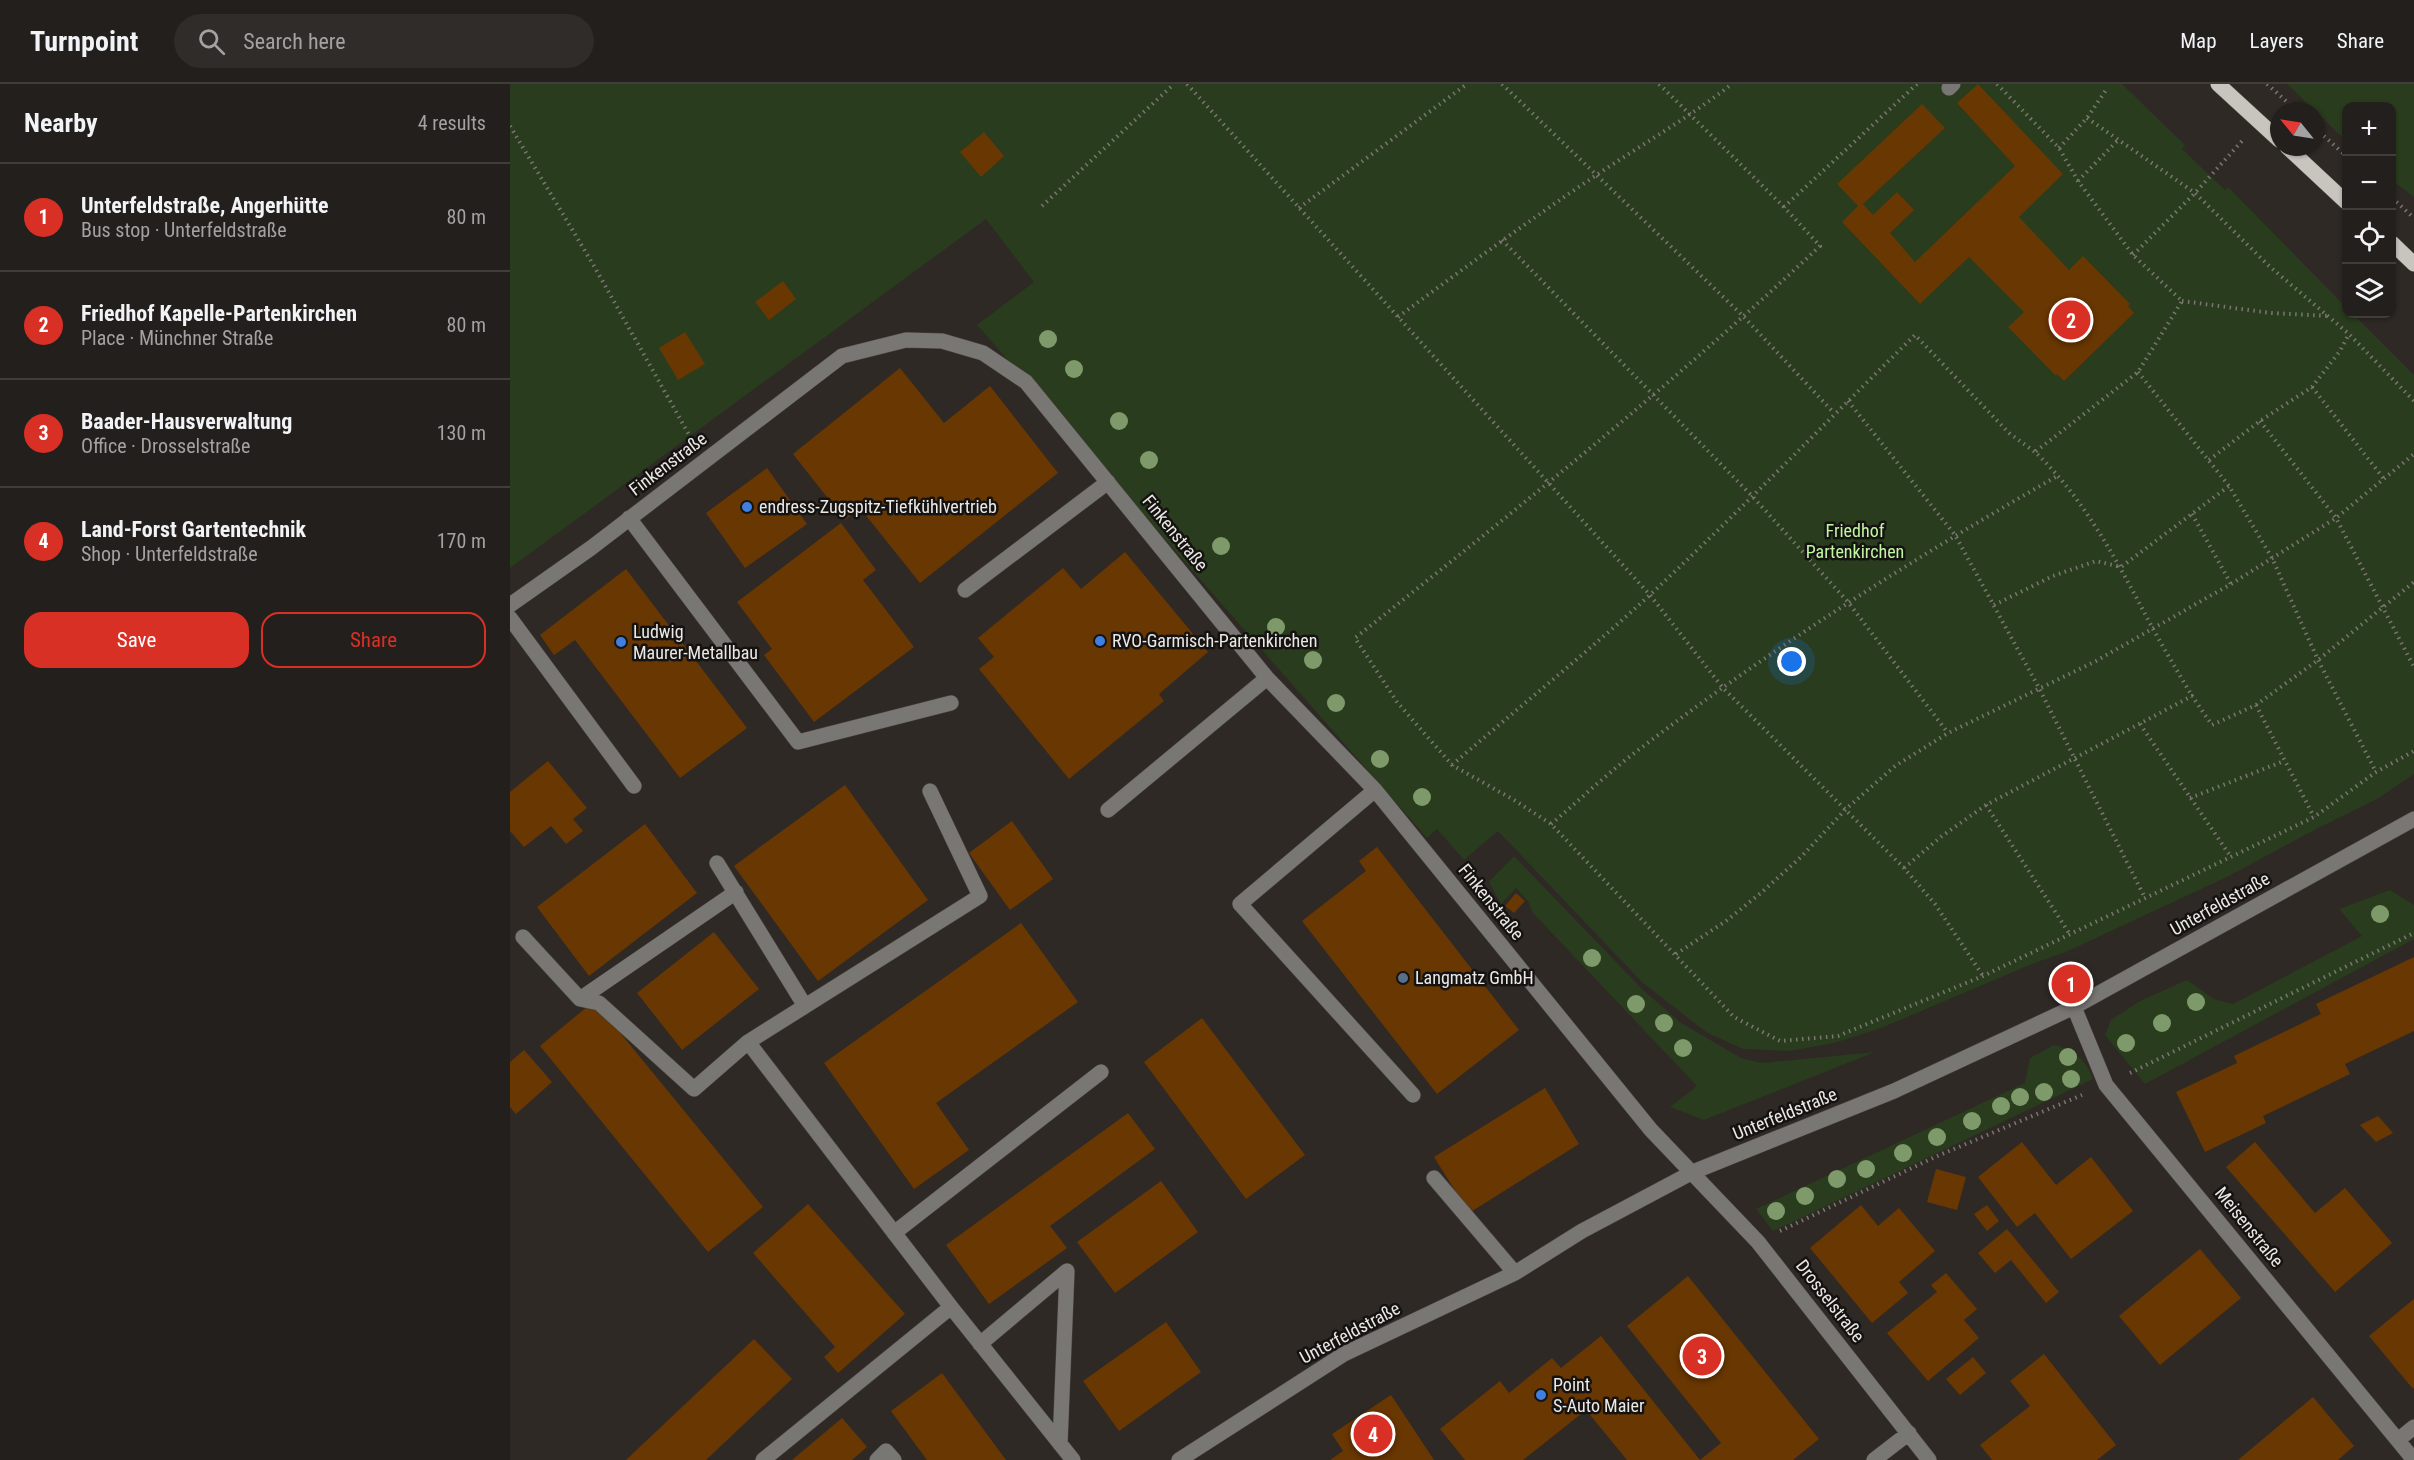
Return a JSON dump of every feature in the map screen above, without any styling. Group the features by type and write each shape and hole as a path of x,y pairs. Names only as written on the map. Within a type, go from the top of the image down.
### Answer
{"main road":[{"path":"2218,84 2270,131"},
{"path":"2297,156 2342,198"},
{"path":"2396,248 2414,264"}],"street":[{"name":"Finkenstraße","path":"510,605 591,548 842,356 906,340 942,341 984,353 1026,382 1267,678 1375,790 1651,1130 1693,1173"},
{"path":"964,590 1108,482"},
{"path":"629,518 798,742 951,703"},
{"path":"510,618 634,786"},
{"path":"1108,810 1267,678"},
{"path":"1375,790 1240,903 1413,1095"},
{"path":"523,937 580,999 599,1003 694,1089 748,1042 980,896 930,791"},
{"name":"Unterfeldstraße","path":"1179,1460 1344,1354 1515,1273 1582,1232 1693,1173 1894,1091 2074,1007 2414,819"},
{"path":"717,863 805,1006"},
{"path":"580,999 736,892"},
{"name":"Meisenstraße","path":"2074,1007 2106,1085 2414,1460"},
{"path":"748,1042 951,1307 1073,1460"},
{"path":"894,1233 1101,1071"},
{"name":"Drosselstraße","path":"1693,1173 1758,1242 1929,1460"},
{"path":"1434,1178 1515,1273"},
{"path":"980,1344 1067,1271 1060,1444"},
{"path":"763,1460 951,1307"},
{"path":"2398,1440 2414,1427"},
{"path":"1874,1460 1909,1433"},
{"path":"877,1460 886,1451 894,1460"}],"path":[{"path":"1042,206 1174,84"},
{"path":"1187,84 1650,595 1723,688 1904,868 1935,904 1983,976"},
{"path":"1299,208 1467,84"},
{"path":"1502,84 1744,317 1834,413"},
{"path":"1659,84 1784,207 1820,246 1744,317 1548,484 1355,638 1397,702 1452,765 1551,824 1734,1017 1780,1041 1838,1036 1983,976 2314,817 2376,772 2414,751"},
{"path":"1398,317 1502,240 1596,175 1692,115 1732,84"},
{"path":"1784,207 1917,84"},
{"path":"1997,84 2059,148 2078,181 2133,255 2182,301 2271,313 2330,316"},
{"path":"2267,84 2287,102"},
{"path":"2059,148 2087,118 2106,90"},
{"path":"2087,118 2195,193 2269,266 2349,333 2414,401"},
{"path":"2133,255 2195,193 2259,121"},
{"path":"510,126 594,266 704,462"},
{"path":"2324,136 2342,152"},
{"path":"2078,181 2119,139"},
{"path":"2396,202 2414,218"},
{"path":"1502,240 1753,497 1848,602 1948,733"},
{"path":"2035,452 2138,372 2182,301"},
{"path":"2209,460 2260,421 2312,387 2340,351 2349,333"},
{"path":"1452,765 1650,595 1753,497 1834,413 1915,335 2009,433 2035,452 2060,475 2121,567 2192,696 2212,725 2256,705 2318,660 2414,582"},
{"path":"2138,372 2229,486 2272,558 2318,660 2376,772"},
{"path":"2312,387 2384,479"},
{"path":"1848,401 1954,535 2039,688 2145,898"},
{"path":"2260,421 2336,518 2385,607 2414,667"},
{"path":"1676,954 1726,921 1762,892 1802,856 1846,809 1895,766 1948,733 2154,630 2231,584 2336,518 2414,454"},
{"path":"1551,824 1643,746 1848,602 1954,535 2060,475"},
{"path":"2121,567 2229,486"},
{"path":"2192,514 2231,584"},
{"path":"1994,605 2053,576 2096,561 2121,567"},
{"path":"1904,868 1942,836 1986,805 2192,696"},
{"path":"2256,705 2314,817"},
{"path":"2140,724 2231,857"},
{"path":"2190,798 2284,760"},
{"path":"1986,805 2069,933"},
{"path":"1758,1242 1935,1157 2106,1085 2414,933"}],"green space":[{"name":"Friedhof Partenkirchen","path":"510,84 2122,84 2185,145 2182,149 2225,190 2228,187 2342,303 2342,318 2357,318 2414,375 2414,774 2377,799 2229,876 2068,951 1881,1028 1834,1043 1789,1051 1743,1049 1706,1032 1643,983 1498,831 1464,860 1437,829 1427,838 977,325 1034,282 986,219 510,568"},
{"path":"2287,84 2414,84 2414,197 2396,183 2396,102 2342,102 2342,137 2324,120 2324,102 2306,102"},
{"path":"1514,856 1643,990 1681,1023 1741,1058 1762,1063 1875,1052 1704,1120 1670,1107 1697,1086 1533,913 1528,901 1516,888 1501,904 1489,882"},
{"path":"2390,890 2414,905 2414,939 2145,1084 2105,1035 2111,1020 2140,1001 2187,980 2214,999 2233,1004 2362,936 2339,909"},
{"path":"2054,1045 2078,1056 2087,1066 2093,1079 1773,1231 1756,1209 2025,1083 2030,1058"}],"building":[{"path":"1978,84 2063,174 2019,217 2069,270 2083,256 2130,304 2128,306 2134,313 2064,381 2057,374 2056,376 2008,327 2024,312 1969,257 1920,304 1842,222 1858,206 1837,184 1922,104 1945,128 1863,204 1873,215 1897,192 1914,210 1890,233 1915,262 2015,166 1957,103"},
{"path":"984,132 1004,156 981,177 960,152"},
{"path":"783,281 796,299 769,320 755,302"},
{"path":"685,332 705,364 678,380 659,348"},
{"path":"900,368 944,423 990,386 1058,473 920,583 860,508 845,520 793,454"},
{"path":"767,468 807,524 745,568 706,513"},
{"path":"841,523 876,570 863,580 914,647 814,722 764,655 772,649 737,602"},
{"path":"1125,552 1208,652 1159,694 1164,701 1069,779 979,669 994,657 978,638 1063,568 1081,589"},
{"path":"626,569 747,728 680,778 575,640 554,655 540,635"},
{"path":"548,761 587,808 573,819 583,831 566,844 551,826 524,847 510,831 510,792"},
{"path":"845,785 928,900 818,981 734,866"},
{"path":"1012,821 1053,879 1010,910 969,853"},
{"path":"645,824 697,893 589,976 537,907"},
{"path":"1377,847 1519,1030 1437,1094 1302,921 1366,871 1359,861"},
{"path":"1516,893 1525,901 1514,913 1505,906"},
{"path":"1021,923 1078,1002 936,1103 969,1150 914,1189 824,1063"},
{"path":"714,932 759,989 682,1050 637,993"},
{"path":"2414,957 2414,1031 2345,1064 2350,1074 2263,1116 2266,1123 2205,1152 2176,1092 2237,1063 2234,1056 2321,1014 2316,1004"},
{"path":"594,1001 763,1207 708,1252 540,1046"},
{"path":"1202,1018 1305,1155 1246,1199 1144,1062"},
{"path":"524,1050 552,1082 516,1114 510,1107 510,1062"},
{"path":"1545,1088 1579,1144 1469,1213 1434,1157"},
{"path":"1128,1113 1155,1149 1050,1226 1067,1248 989,1304 946,1245"},
{"path":"2378,1116 2393,1133 2376,1142 2360,1125"},
{"path":"2022,1142 2056,1185 2091,1157 2133,1211 2071,1259 2035,1213 2017,1227 1978,1177"},
{"path":"2255,1142 2315,1213 2345,1188 2392,1243 2335,1292 2226,1167"},
{"path":"1936,1169 1966,1177 1957,1210 1927,1202"},
{"path":"1161,1181 1198,1232 1115,1293 1077,1242"},
{"path":"808,1204 905,1314 838,1373 824,1357 835,1347 753,1253"},
{"path":"1861,1205 1878,1226 1899,1208 1935,1251 1899,1282 1908,1293 1872,1323 1810,1248"},
{"path":"1987,1205 1999,1221 1987,1231 1974,1214"},
{"path":"2007,1229 2059,1292 2046,1303 2011,1260 1995,1273 1978,1253"},
{"path":"2200,1249 2241,1298 2160,1365 2119,1316"},
{"path":"1946,1273 1977,1309 1964,1320 1979,1338 1928,1381 1887,1333 1937,1292 1931,1285"},
{"path":"1688,1276 1819,1439 1793,1460 1700,1460 1721,1443 1627,1326"},
{"path":"2414,1299 2414,1387 2413,1389 2369,1336"},
{"path":"1166,1322 1201,1372 1119,1431 1083,1381"},
{"path":"1601,1336 1700,1460 1627,1460 1586,1410 1523,1460 1465,1460 1440,1429 1500,1381 1509,1393 1552,1358 1561,1368"},
{"path":"754,1339 792,1379 706,1460 626,1460"},
{"path":"2044,1354 2116,1445 2097,1460 1992,1460 1980,1445 2030,1406 2010,1381"},
{"path":"1973,1357 1986,1373 1960,1395 1946,1379"},
{"path":"942,1373 1006,1460 927,1460 891,1411"},
{"path":"1391,1395 1434,1460 1330,1460 1343,1451 1332,1434"},
{"path":"2313,1397 2354,1446 2338,1460 2238,1460"},
{"path":"842,1418 867,1447 852,1460 792,1460"}],"place":[{"name":"Friedhof Kapelle-Partenkirchen","path":"2071,320"},
{"name":"endress-Zugspitz-Tiefkühlvertrieb","path":"747,507"},
{"name":"RVO-Garmisch-Partenkirchen","path":"1100,641"},
{"name":"Ludwig Maurer-Metallbau","path":"621,642"},
{"name":"Langmatz GmbH","path":"1403,978"},
{"name":"Unterfeldstraße, Angerhütte","path":"2071,984"},
{"name":"Baader-Hausverwaltung","path":"1702,1356"},
{"name":"Point S-Auto Maier","path":"1541,1395"},
{"name":"Land-Forst Gartentechnik","path":"1373,1434"}]}
